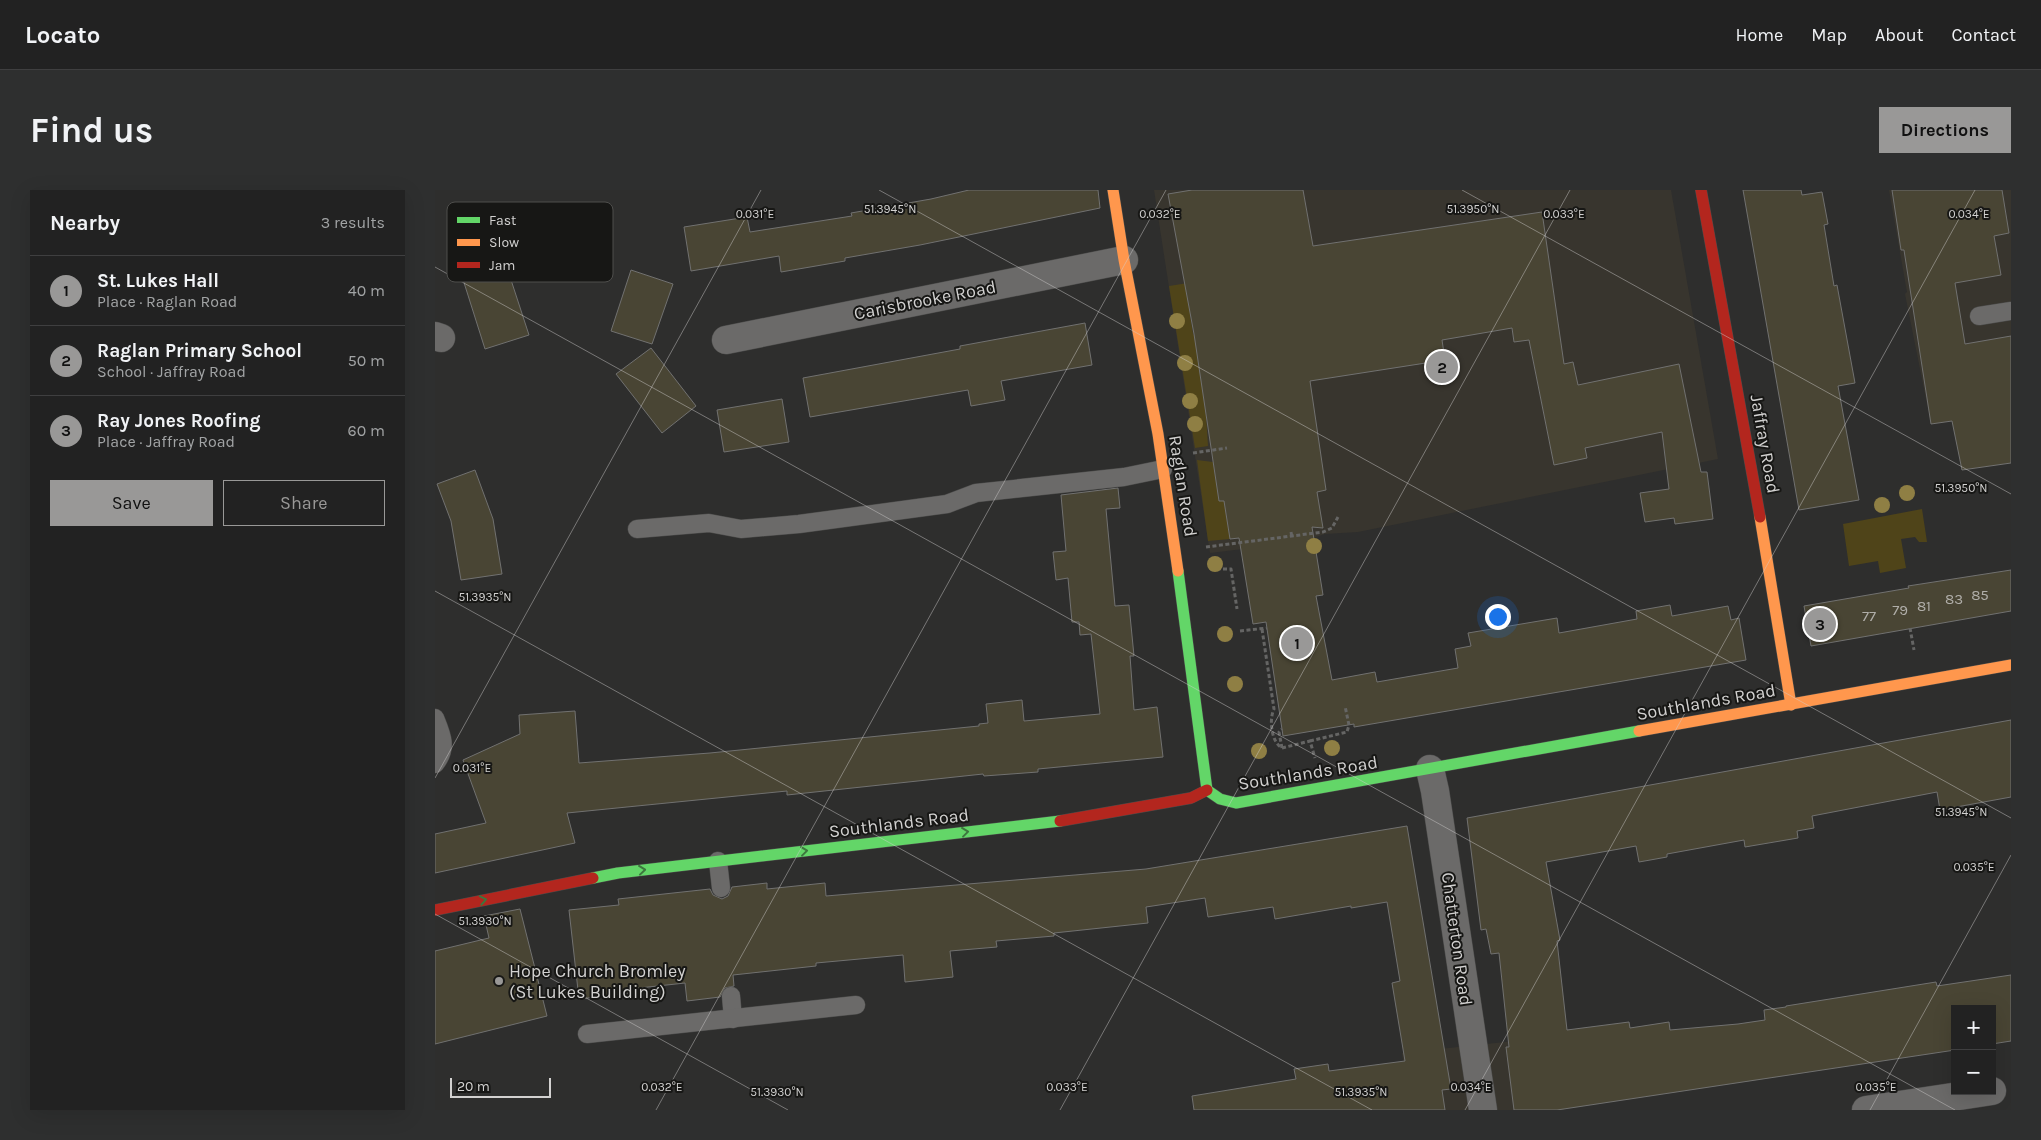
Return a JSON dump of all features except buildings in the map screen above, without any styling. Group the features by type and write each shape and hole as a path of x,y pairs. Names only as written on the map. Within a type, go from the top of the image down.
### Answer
{"street":[{"name":"Raglan Road","path":"1113,190 1124,260 1163,469 1185,616 1207,790"},
{"name":"Jaffray Road","path":"1701,190 1769,563 1791,705"},
{"name":"Carisbrooke Road","path":"726,340 1124,260"},
{"name":"Southlands Road","path":"435,910 618,873 1085,818 1191,798 1207,790 1225,802 1236,803 2011,665"},
{"name":"Chatterton Road","path":"1430,769 1437,800 1483,1110"},
{"path":"1996,1090 2011,1088"},
{"path":"1866,1110 1965,1095"}],"lane":[{"path":"1979,316 2011,311"},
{"path":"637,529 709,523 741,529 799,524 947,504 976,493 1124,477 1163,469"},
{"path":"435,718 444,738 443,749 435,764"},
{"path":"718,862 721,888"},
{"path":"731,996 733,1018"},
{"path":"587,1034 856,1005"}],"path":[{"path":"1195,453 1227,448"},
{"path":"1209,547 1292,537 1332,528 1338,517"},
{"path":"1291,532 1292,537"},
{"path":"1205,570 1231,569 1237,609"},
{"path":"1240,631 1267,628"},
{"path":"1910,628 1915,652"},
{"path":"1262,629 1274,709 1271,716 1275,741 1282,748"},
{"path":"1266,659 1271,658"},
{"path":"1272,697 1277,696"},
{"path":"1282,748 1347,732 1349,725 1345,706"},
{"path":"1282,728 1279,732 1282,748"},
{"path":"1310,741 1317,764"}],"shaded area":[{"path":"1154,190 1671,190 1718,459 1358,532 1325,534 1301,542 1210,553"},
{"path":"1889,190 2011,190 2011,463 1962,470 1952,421 1931,424 1905,294 1907,292"},
{"path":"1188,283 1194,315 1190,316 1195,336 1206,415 1208,446 1195,448 1169,286"},
{"path":"1197,460 1213,462 1219,501 1224,501 1230,539 1208,541"},
{"path":"1922,509 1927,542 1919,542 1915,537 1901,539 1906,568 1880,573 1878,561 1849,566 1843,524"},
{"path":"1553,1037 1564,1110 1410,1110 1402,1053"}],"traffic: fast":[{"path":"1178,571 1207,790"},
{"path":"1207,790 1220,799 1236,803 1639,731"},
{"path":"593,878 618,873 1060,821"}],"traffic: slow":[{"path":"1113,190 1124,260 1158,434 1178,571"},
{"path":"1760,517 1791,705"},
{"path":"1639,731 2011,665"}],"traffic: jam":[{"path":"1701,190 1760,517"},
{"path":"1060,821 1191,798 1207,790"},
{"path":"435,910 593,878"}],"place":[{"name":"Raglan Primary School","path":"1442,367"},
{"name":"Ray Jones Roofing","path":"1820,624"},
{"name":"St. Lukes Hall","path":"1297,643"},
{"name":"Hope Church Bromley (St Lukes Building)","path":"499,981"}]}
